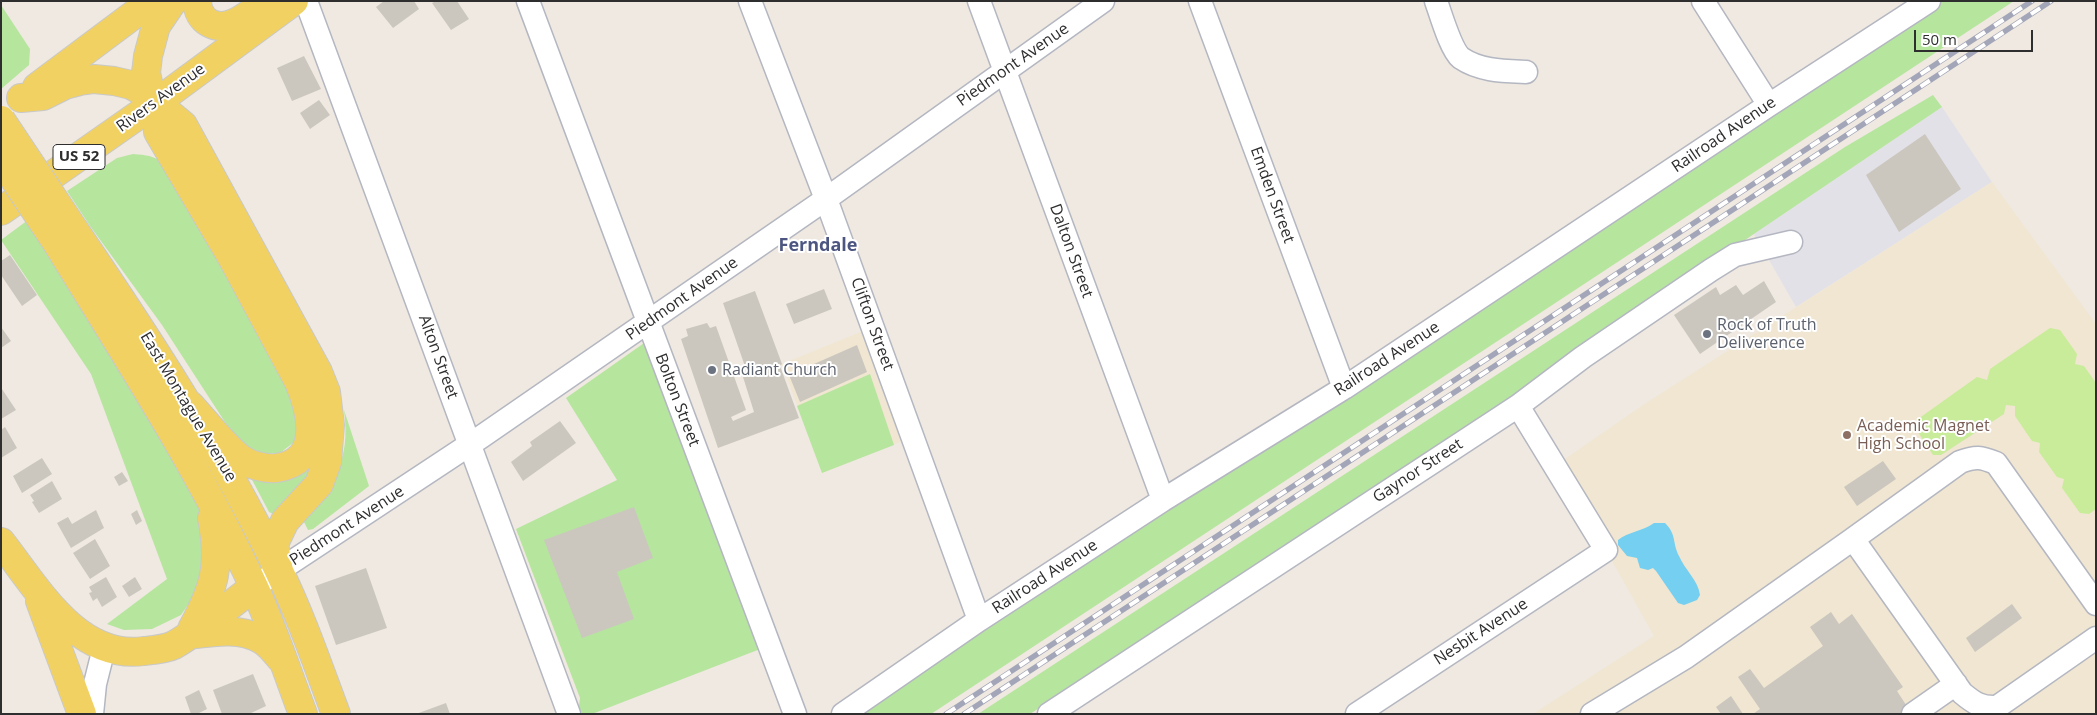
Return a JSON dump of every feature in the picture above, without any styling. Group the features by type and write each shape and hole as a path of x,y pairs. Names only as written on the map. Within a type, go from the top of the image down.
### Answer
{"main road":[{"path":"11,105 152,1"},
{"path":"173,1 156,26 148,56 146,73 149,86 157,102 158,132 234,261 299,382 310,416 308,445 303,455 295,462 282,467 270,469 251,464 239,458 190,405"},
{"path":"197,1 201,17 208,24 220,26 234,23 267,1"},
{"name":"Rivers Avenue","path":"1,211 157,102 294,1"},
{"path":"11,105 42,96 65,85 94,79 131,85 157,102 182,125 318,372 326,392 330,425 327,462 319,484 284,521 274,544 279,571"},
{"name":"East Montague Avenue","path":"1,120 207,493 254,587 303,714"},
{"name":"East Montague Avenue","path":"1,159 66,237 190,405 220,457 279,571 336,714"},
{"path":"188,635 206,604 214,578 217,545 207,493"},
{"path":"1,542 59,615 86,637 104,648 118,652 152,650 173,646 254,587"},
{"path":"34,585 82,714"},
{"path":"188,635 223,630 246,634 263,640 282,660"}],"street":[{"name":"Alton Street","path":"306,1 569,714"},
{"name":"Bolton Street","path":"528,1 795,714"},
{"name":"Clifton Street","path":"750,1 826,199 979,620"},
{"name":"Dalton Street","path":"979,1 1163,500"},
{"name":"Piedmont Avenue","path":"254,587 471,445 826,199 1103,1"},
{"name":"Emden Street","path":"1200,1 1344,388"},
{"path":"1436,1 1455,50 1461,58 1489,70 1526,72"},
{"path":"1703,1 1769,106"},
{"name":"Railroad Avenue","path":"843,714 979,620 1163,500 1344,388 1929,1"},
{"name":"Gaynor Street","path":"1049,714 1518,406 1583,357 1710,270 1735,255 1791,242"},
{"name":"Nesbit Avenue","path":"1357,714 1606,550 1518,406"},
{"path":"1592,714 1686,657 1960,462 1974,457 1984,458 1996,463 2096,604"},
{"path":"1853,539 1962,693 1974,704 1985,708 1997,707 2096,638"},
{"path":"92,714 95,684 104,648"},
{"path":"1913,714 1956,684"}],"shaded area":[{"path":"1942,107 1992,182 1796,307 1754,234"},
{"name":"Academic Magnet High School","path":"1992,182 2096,324 2096,714 1533,714 1654,636 1606,550 1555,466 1643,405"},
{"path":"873,327 913,437 822,473 782,364"}],"green space":[{"path":"1943,1 2014,1 931,714 858,714"},
{"path":"1,5 30,49 29,65 1,89"},
{"path":"1933,95 1942,107 1480,419 1030,714 978,714 1845,147"},
{"path":"133,154 149,156 159,160 177,181 296,406 298,433 293,443 280,453 262,454 254,451 234,436 162,325 67,191 117,158"},
{"path":"32,217 180,466 199,507 205,538 198,590 181,615 152,629 124,630 107,624 167,579 91,374 1,240"},
{"path":"2050,328 2060,330 2077,354 2075,364 2084,366 2096,383 2096,509 2089,514 2080,513 2062,488 2064,479 2057,477 2039,452 2040,443 2032,441 2015,416 2015,406 2006,405 2004,414 1941,455 1933,455 1916,429 1918,419 1977,377 1987,380 1990,369"},
{"path":"647,341 768,646 592,714 582,714 579,706 580,698 516,529 617,480 566,398"},
{"path":"870,374 894,445 822,473 797,406"},
{"path":"344,410 369,486 313,529 308,530 303,520 331,481 342,458 345,444"},
{"path":"310,461 315,468 294,498 273,514 269,512 249,474"}],"water":[{"path":"1654,523 1665,523 1669,527 1679,556 1699,590 1700,595 1697,600 1684,605 1678,603 1653,568 1648,570 1640,568 1637,558 1627,556 1618,545 1618,540 1622,537"}],"building":[{"path":"384,1 414,1 419,9 393,28 376,7"},
{"path":"436,1 457,1 469,19 451,30 432,3"},
{"path":"304,56 321,89 292,101 277,68"},
{"path":"319,100 330,115 310,129 300,113"},
{"path":"1925,134 1961,189 1899,232 1866,175"},
{"path":"10,255 37,295 22,306 1,275 1,261"},
{"name":"Rock of Truth Deliverence","path":"1764,281 1776,302 1700,354 1674,315 1716,287 1720,295 1736,285 1743,295"},
{"path":"824,289 832,309 794,324 786,304"},
{"name":"Radiant Church","path":"755,291 782,364 780,366 799,418 718,448 681,339 688,336 686,329 707,323 710,328 716,326 746,410 731,417 733,421 754,412 743,377 748,375 723,303"},
{"path":"1,327 11,341 1,348"},
{"path":"857,345 867,372 800,402 789,375"},
{"path":"1,390 16,410 1,419"},
{"path":"560,421 576,443 523,481 511,462 532,446 530,442"},
{"path":"5,427 17,448 1,458 1,430"},
{"path":"42,458 52,474 22,493 13,476"},
{"path":"1883,461 1896,479 1857,506 1844,487"},
{"path":"122,472 128,481 119,486 114,477"},
{"path":"52,481 62,499 39,513 30,495"},
{"path":"634,507 653,558 617,572 634,619 582,638 544,540"},
{"path":"96,510 104,528 71,548 57,523 68,517 72,524"},
{"path":"137,510 142,521 136,525 131,514"},
{"path":"95,539 110,566 90,579 73,553"},
{"path":"366,568 387,628 336,645 315,586"},
{"path":"106,577 117,597 102,607 97,598 93,601 89,593 92,592 89,587"},
{"path":"135,577 142,589 129,597 122,586"},
{"path":"2012,604 2022,618 1975,652 1966,638"},
{"path":"1831,612 1839,624 1852,614 1903,687 1897,691 1908,708 1900,714 1753,714 1760,709 1738,677 1750,669 1764,688 1823,646 1810,627"},
{"path":"253,674 266,706 249,714 222,714 213,690"},
{"path":"199,690 207,709 197,714 191,714 185,697"},
{"path":"1731,696 1743,714 1721,714 1716,707"},
{"path":"446,703 450,714 416,714"}],"railway":[{"path":"946,714 2032,1"},
{"path":"964,714 2051,1"}],"place":[{"name":"Rock of Truth Deliverence","path":"1707,334"},
{"name":"Radiant Church","path":"712,370"},
{"name":"Academic Magnet High School","path":"1847,435"}],"district":[{"name":"Ferndale","path":"818,246"}]}
